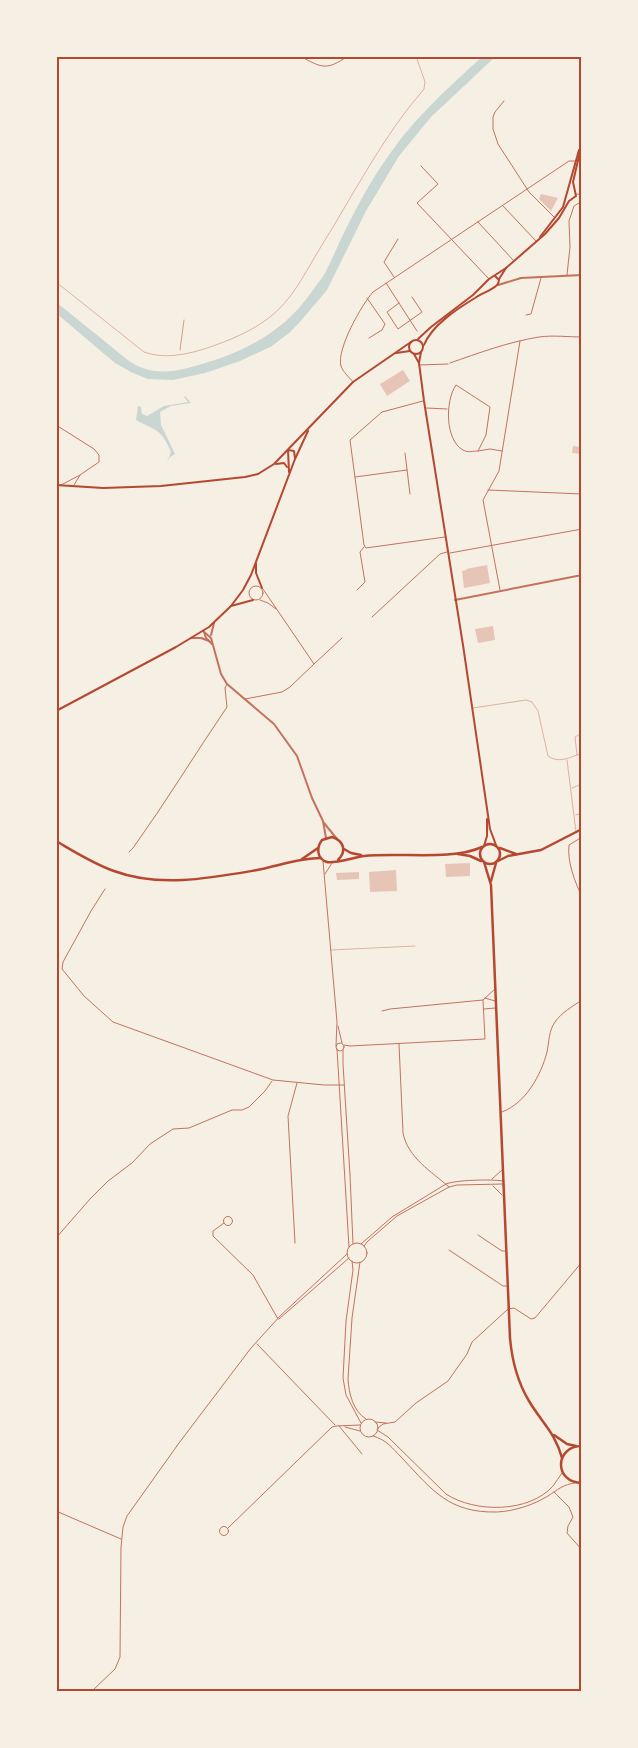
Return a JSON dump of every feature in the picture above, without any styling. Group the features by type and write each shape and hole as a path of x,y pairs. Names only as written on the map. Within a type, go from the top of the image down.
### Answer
{"main road":[{"path":"536,241 563,207 575,160 582,143"},
{"path":"56,485 103,488 161,486 246,478 258,474 274,464 353,382 394,353 418,339 487,283 489,279 506,268 555,223 576,194 573,189 573,181 580,147"},
{"path":"568,190 573,189"},
{"path":"566,196 571,199"},
{"path":"506,268 497,285 463,306 437,326 426,340 419,364 490,833 500,856 492,872 491,884 508,1309 512,1359 518,1380 533,1408 553,1434 567,1444 582,1446"},
{"path":"495,276 499,279"},
{"path":"487,283 492,288"},
{"path":"418,339 424,345"},
{"path":"410,351 409,346 411,342"},
{"path":"394,353 410,351 414,354 419,364"},
{"path":"414,354 421,352"},
{"path":"56,712 203,631 231,606 243,590 256,562 295,459 310,426"},
{"path":"288,450 294,451 295,459"},
{"path":"288,450 289,475"},
{"path":"274,464 280,462 289,469"},
{"path":"256,562 256,573 262,588"},
{"path":"231,606 253,600"},
{"path":"488,812 487,836 480,853 491,884"},
{"path":"56,841 106,868 133,877 151,880 190,879 258,870 301,860 322,859 332,863 338,860 365,856 454,854 470,856 490,864 517,854 541,850 582,829"},
{"path":"301,860 318,848 319,844 326,838 332,837 339,840 344,849 351,853 365,856"},
{"path":"454,854 490,844 517,854"},
{"path":"318,848 322,859"},
{"path":"338,860 344,849"},
{"path":"553,1434 562,1458 562,1472 570,1481 582,1483"},
{"path":"562,1458 570,1448 576,1446"}],"street":[{"path":"300,56 324,67 334,65 348,56"},
{"path":"504,101 495,112 493,123 498,144 526,188 555,218"},
{"path":"353,382 343,370 341,359 353,323 367,298 373,292 526,188 569,161 575,160"},
{"path":"421,166 438,184 417,203 489,279"},
{"path":"576,194 582,194"},
{"path":"567,276 570,247 569,221 574,206 582,201"},
{"path":"503,205 536,241"},
{"path":"478,221 514,261"},
{"path":"394,277 384,262 398,239"},
{"path":"497,285 520,278 582,275"},
{"path":"526,315 531,314 541,277"},
{"path":"499,279 506,282"},
{"path":"386,283 417,331"},
{"path":"367,298 385,324 382,330 369,338"},
{"path":"399,303 387,312 398,329 422,312 412,298"},
{"path":"419,364 449,364 488,349 541,337 582,337"},
{"path":"500,591 483,503 487,490 499,471 520,341"},
{"path":"478,451 486,435 490,407 456,386 448,409 452,437 455,444 464,451 478,451 490,449 503,451"},
{"path":"364,547 350,440 382,412 424,401"},
{"path":"425,408 448,409"},
{"path":"56,425 99,455 99,462 97,464 61,485"},
{"path":"405,453 410,494"},
{"path":"354,477 407,470"},
{"path":"74,486 80,475"},
{"path":"487,490 582,494"},
{"path":"372,617 440,554 582,529"},
{"path":"357,590 365,582 360,552 364,547 445,536"},
{"path":"455,600 582,575"},
{"path":"277,609 268,603 253,600 249,595 250,589 256,585 262,588 277,609 314,664"},
{"path":"258,600 263,594 262,588"},
{"path":"214,623 211,638 221,674 227,684 274,724 292,748 301,764 312,798 323,821 339,840"},
{"path":"203,631 211,638"},
{"path":"203,631 212,644"},
{"path":"191,638 202,638 209,641"},
{"path":"244,699 282,692 342,638"},
{"path":"129,852 164,805 204,740 227,707 225,688 227,684"},
{"path":"323,821 326,838"},
{"path":"582,837 568,845 576,882 582,897"},
{"path":"91,1692 114,1668 120,1657 124,1522 143,1492 256,1343 278,1319 347,1254 349,1247 336,1046 337,1022 322,859"},
{"path":"324,874 332,863"},
{"path":"105,889 88,916 62,967 62,971 84,996 113,1022 273,1080 344,1086"},
{"path":"382,1011 483,1000 495,989"},
{"path":"485,998 496,1002"},
{"path":"336,1046 338,1043 350,1046 485,1039 483,1000"},
{"path":"501,1112 513,1105 531,1087 544,1060 554,1023 566,1011 582,1000"},
{"path":"484,1009 496,1008"},
{"path":"337,1022 344,1049 344,1086 352,1244"},
{"path":"399,1043 404,1142 413,1156 449,1187"},
{"path":"337,1049 340,1051 350,1046"},
{"path":"56,1238 90,1199 132,1163 150,1144 173,1129 189,1128 232,1110 242,1110 249,1107 273,1080"},
{"path":"295,1243 288,1116 297,1083"},
{"path":"492,1180 503,1170"},
{"path":"361,1244 392,1217 446,1184 492,1180 503,1182"},
{"path":"364,1246 397,1216 449,1187 457,1185 492,1185 503,1182"},
{"path":"492,1185 504,1196"},
{"path":"224,1223 213,1231 213,1236 254,1276 278,1319"},
{"path":"478,1235 502,1251 506,1251"},
{"path":"347,1254 352,1261 360,1262 365,1259 367,1254 364,1246 361,1244 352,1244 349,1247"},
{"path":"448,1250 503,1286 507,1286"},
{"path":"278,1319 349,1258"},
{"path":"352,1261 353,1270 346,1321 343,1386 360,1424 360,1432"},
{"path":"360,1262 352,1318 348,1379 354,1405 360,1415 375,1422 387,1423 395,1422 416,1403 448,1381 476,1338 508,1309 514,1308 531,1319 536,1318 582,1262"},
{"path":"256,1343 362,1454"},
{"path":"228,1528 332,1427 360,1424 366,1419"},
{"path":"375,1422 377,1429 446,1494 457,1501 475,1507 505,1507 520,1504 539,1496 552,1487 562,1472"},
{"path":"373,1436 377,1429 387,1423"},
{"path":"344,1426 367,1437 373,1436 386,1441 442,1497 466,1510 476,1512 508,1511 531,1505 568,1484 575,1483"},
{"path":"553,1492 569,1507 572,1516 567,1533 582,1550"},
{"path":"56,1511 122,1539"}],"lane":[{"path":"56,282 144,352 163,356 180,355 216,345 266,320 278,310 299,285 386,138 424,88 425,82 416,56"},
{"path":"472,708 526,700 532,702 538,711 548,756 553,759 567,759 582,753"},
{"path":"577,755 575,737 582,733"},
{"path":"567,759 576,832"},
{"path":"571,789 582,784"},
{"path":"574,816 582,813"},
{"path":"331,950 415,946"}],"path":[{"path":"180,355 184,320"}],"shaded area":[{"path":"483,56 496,56 431,117 399,156 366,211 327,290 299,323 272,346 240,361 205,373 173,380 148,379 115,363 56,313 56,302 129,361 138,366 156,371 165,372 183,369 218,359 250,346 278,327 303,304 323,277 363,197 399,141 433,103"},
{"path":"185,396 191,403 171,406 160,412 161,425 175,454 167,462 171,452 164,438 157,431 136,420 138,406 141,407 142,414 147,416 164,406 188,402"}],"building":[{"path":"541,194 558,198 551,211 539,199"},
{"path":"403,370 410,381 387,396 380,384"},
{"path":"573,446 582,447 582,454 572,453"},
{"path":"487,565 490,583 464,588 462,571"},
{"path":"493,626 495,640 478,643 475,629"},
{"path":"470,863 470,876 446,877 445,864"},
{"path":"396,870 397,891 370,892 369,872"},
{"path":"359,872 359,879 337,880 336,873"}]}
